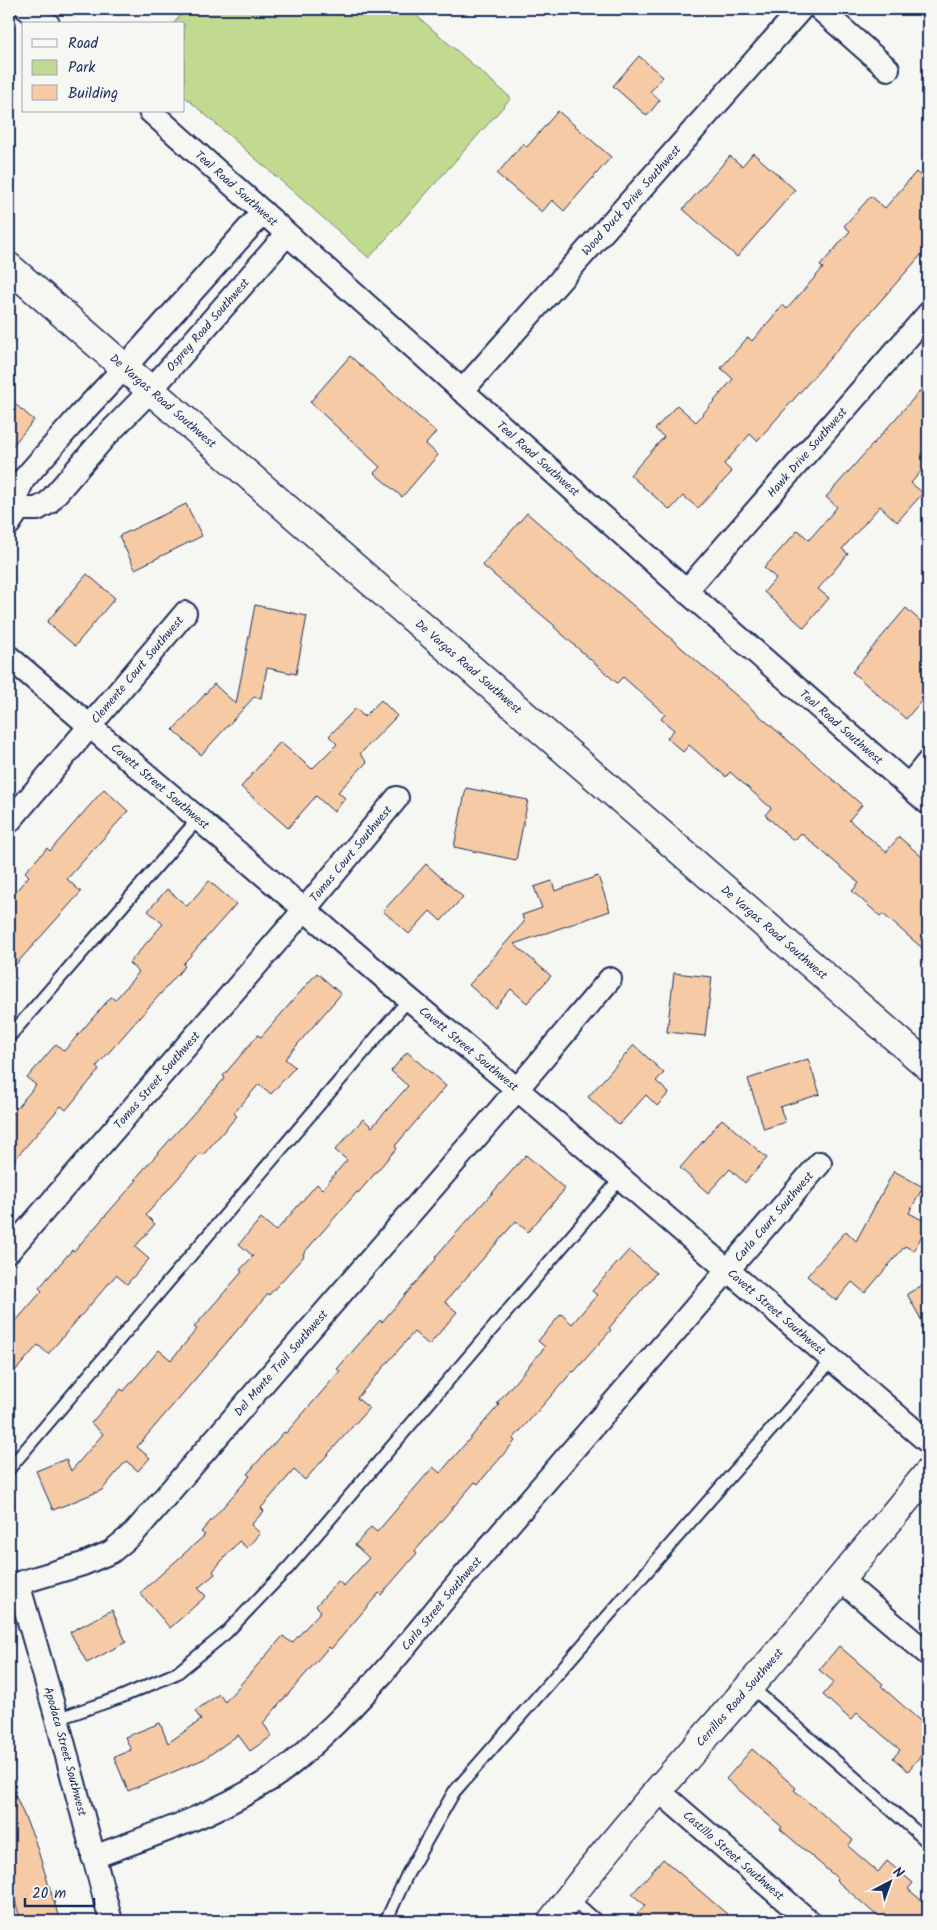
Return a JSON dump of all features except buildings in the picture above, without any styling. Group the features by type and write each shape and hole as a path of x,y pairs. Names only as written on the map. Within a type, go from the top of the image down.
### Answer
{"street":[{"path":"27,9 45,22"},
{"name":"Wood Duck Drive Southwest","path":"462,391 801,9"},
{"path":"820,9 888,68"},
{"name":"Teal Road Southwest","path":"151,112 462,391 928,803"},
{"name":"Osprey Road Southwest","path":"263,212 23,480 17,494 14,516 37,509 48,503 103,439 151,390 287,234"},
{"name":"De Vargas Road Southwest","path":"9,267 928,1066"},
{"name":"Hawk Drive Southwest","path":"686,590 928,314"},
{"name":"Clemente Court Southwest","path":"9,822 185,613"},
{"name":"Cavett Street Southwest","path":"9,657 409,999 517,1088 928,1442"},
{"path":"909,785 928,762"},
{"name":"Tomas Court Southwest","path":"305,910 397,798"},
{"name":"Tomas Street Southwest","path":"9,1251 305,910"},
{"name":"Del Monte Trail Southwest","path":"13,1584 83,1564 111,1552 134,1533 610,979"},
{"name":"Carla Court Southwest","path":"728,1270 820,1163"},
{"name":"Carla Street Southwest","path":"93,1857 154,1836 223,1805 265,1783 298,1759 347,1713 389,1666 728,1270"},
{"name":"Cerrillos Road Southwest","path":"552,1921 658,1790 841,1580 928,1473"},
{"path":"841,1580 928,1654"},
{"name":"Apodaca Street Southwest","path":"13,1584 57,1719 111,1921"},
{"name":"Castillo Street Southwest","path":"658,1790 809,1921"}],"lane":[{"path":"9,1037 198,819"},
{"path":"9,1469 409,999"},
{"path":"57,1719 122,1697 177,1674 226,1633 289,1567 621,1178"},
{"path":"386,1921 407,1875 454,1792 832,1360"},
{"path":"750,1686 928,1842"},
{"path":"570,1897 597,1921"}],"green space":[{"path":"186,9 409,9 511,98 369,258 185,97 185,22 175,22"}]}
